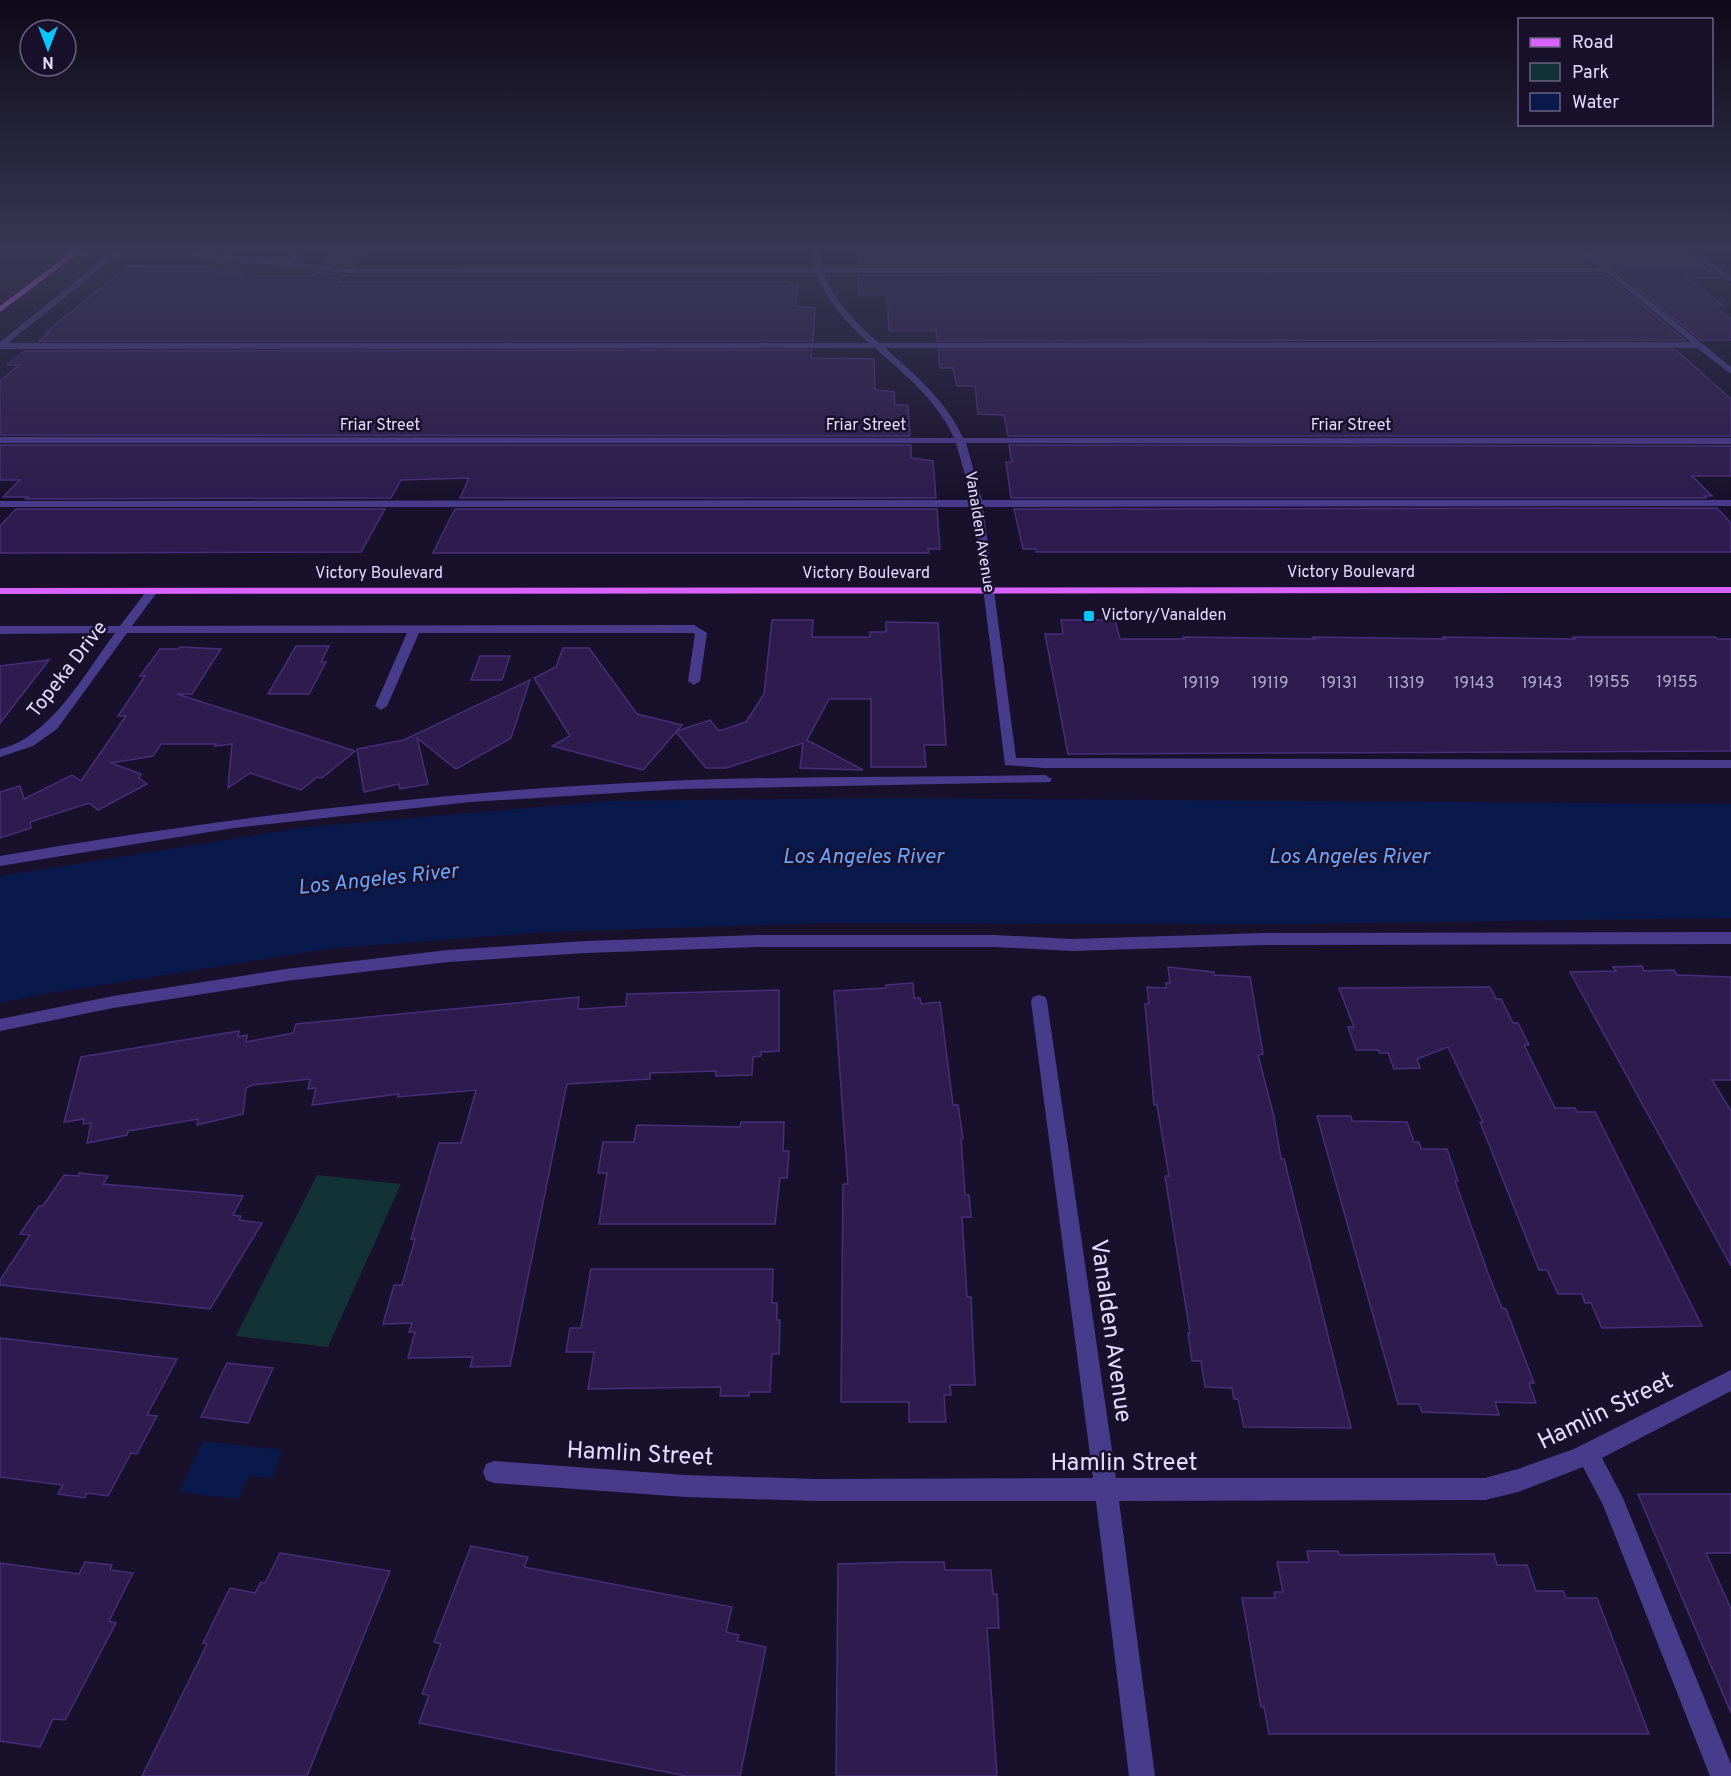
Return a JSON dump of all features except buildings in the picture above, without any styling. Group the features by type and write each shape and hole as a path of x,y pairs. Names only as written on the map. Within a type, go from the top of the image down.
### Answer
{"main road":[{"name":"Victory Boulevard","path":"0,591 1731,590"}],"street":[{"path":"0,346 18,332"},
{"name":"Vanalden Avenue","path":"862,332 917,379 943,409 959,441 972,479 976,503 1010,762 1043,764 1731,764"},
{"path":"1683,332 1731,371"},
{"path":"0,346 1699,345"},
{"name":"Friar Street","path":"0,440 1731,441"},
{"path":"0,504 1731,503"},
{"name":"Topeka Drive","path":"0,753 40,739 152,591"},
{"path":"381,706 416,629"},
{"path":"0,630 694,629 701,633 694,681"},
{"path":"0,861 300,813 482,795 632,786 1045,779"},
{"path":"0,1025 113,1002 286,975 448,956 586,947 757,941 995,941 1072,945 1264,939 1731,938"},
{"name":"Vanalden Avenue","path":"1039,1001 1106,1490 1142,1776"},
{"name":"Hamlin Street","path":"495,1473 709,1487 816,1490 1485,1490 1512,1484 1588,1455 1731,1380"},
{"path":"1588,1455 1611,1498 1723,1776"}],"green space":[{"path":"317,1175 401,1184 328,1347 236,1336"}],"water":[{"name":"Los Angeles River","path":"888,798 1731,804 1731,918 1294,924 822,923 547,932 335,948 0,1003 0,876 308,827 609,801"},
{"path":"203,1441 283,1450 272,1478 249,1476 238,1499 179,1492"}],"place":[{"name":"Victory/Vanalden","path":"1089,616"}]}
